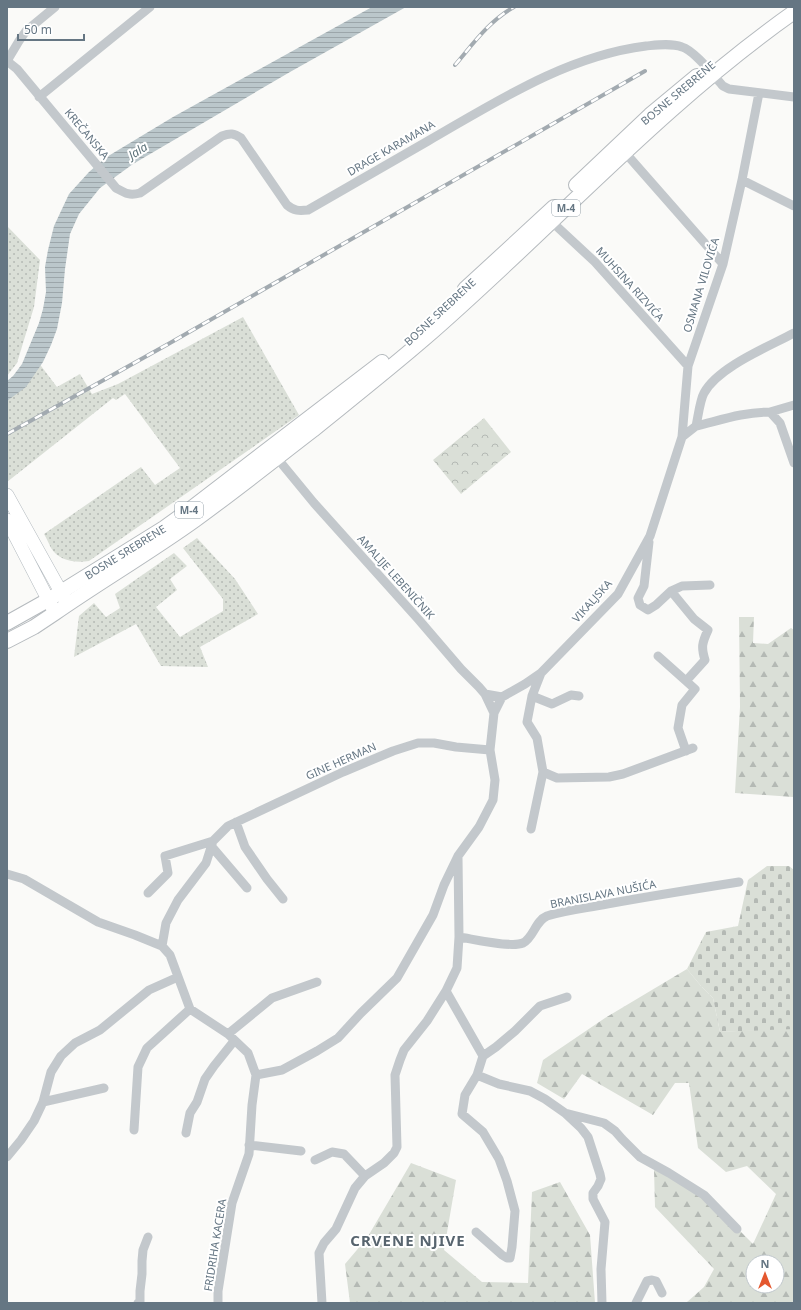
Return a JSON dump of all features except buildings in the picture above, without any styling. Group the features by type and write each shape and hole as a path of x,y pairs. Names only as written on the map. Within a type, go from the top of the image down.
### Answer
{"main road":[{"name":"BOSNE SREBRENE","path":"68,604 195,520 341,408 425,338 552,222 753,29 787,7"},
{"name":"BOSNE SREBRENE","path":"48,600 164,528 189,510 424,329 486,268 550,211 645,120 710,71 794,12"},
{"path":"7,495 68,604"},
{"path":"7,520 55,613"},
{"name":"M-4","path":"7,623 48,600"},
{"name":"M-4","path":"7,641 68,604"}],"street":[{"name":"KREČANSKA","path":"55,7 26,31 7,61 17,69 116,188"},
{"path":"39,96 150,7"},
{"name":"DRAGE KARAMANA","path":"116,188 133,195 140,193 222,136 236,134 241,138 287,206 292,210 308,210 535,80 580,63 619,50 671,45 684,47 710,71"},
{"path":"710,71 723,86 729,89 794,97"},
{"name":"OSMANA VILOVIĆA","path":"682,437 688,366 723,264 742,180 759,93"},
{"path":"626,152 723,264"},
{"path":"742,180 794,206"},
{"name":"MUHSINA RIZVIĆA","path":"552,222 595,262 688,366"},
{"path":"696,426 704,393 717,376 742,360 794,333"},
{"path":"682,437 696,426 733,416 754,412 770,412 794,405"},
{"path":"770,412 780,423 794,462"},
{"name":"VIKALJSKA","path":"502,697 541,673 618,594 650,536 682,437"},
{"name":"AMALIJE LEBENIČNIK","path":"277,458 314,503 419,620 461,670 479,686 485,694 494,713"},
{"name":"VIKALJSKA","path":"650,536 644,586 638,598 640,605 648,610 670,592 682,586 710,585"},
{"path":"670,592 694,619 708,630 704,639 702,651 705,660 686,681"},
{"path":"542,772 557,778 609,777 623,774 689,749 678,728 682,705 695,689 658,656"},
{"name":"VIKALJSKA","path":"531,829 542,772 538,738 527,722 532,696 541,673"},
{"path":"7,874 24,879 98,922 162,946 170,955 190,1009 231,1038 248,1053 256,1075 282,1070 338,1038 397,978 433,915 444,885 458,856 479,827 493,800 495,780 490,750 494,713 502,697 485,694"},
{"path":"532,696 552,704 571,695 579,696"},
{"name":"GINE HERMAN","path":"162,946 166,924 178,900 206,863 213,844 228,826 343,772 392,751 418,743 434,743 456,747 490,750"},
{"path":"236,822 244,847 266,879 283,899"},
{"path":"213,844 247,888"},
{"name":"GINE HERMAN","path":"148,893 168,873 165,856 213,844"},
{"path":"322,1303 319,1253 336,1229 355,1188 365,1176 384,1163 394,1153 396,1147 395,1074 404,1050 427,1021 446,991 457,968 459,936 458,856"},
{"name":"BRANISLAVA NUŠIĆA","path":"459,936 508,944 522,943 530,936 536,925 545,917 739,882"},
{"path":"7,1157 34,1121 43,1102 52,1072 61,1056 75,1043 100,1030 150,990 178,977"},
{"path":"186,1134 190,1113 197,1102 205,1079 231,1038 272,998 317,982"},
{"path":"446,991 483,1056"},
{"path":"476,1232 502,1255 506,1258 510,1258 515,1211 507,1181 499,1159 483,1132 462,1114 465,1095 477,1075 483,1056 515,1031 540,1006 567,997"},
{"path":"134,1130 138,1067 147,1048 190,1009"},
{"name":"FRIDRIHA KACERA","path":"218,1303 218,1291 232,1203 249,1154 256,1075"},
{"path":"477,1075 499,1084 530,1091 545,1099 565,1113 588,1137 601,1178 593,1193 593,1199 605,1222 601,1269 602,1303"},
{"path":"43,1102 104,1088"},
{"path":"565,1113 604,1123 615,1131 640,1157 704,1195 737,1229"},
{"path":"249,1145 301,1151"},
{"path":"315,1160 332,1152 344,1154 365,1176"},
{"path":"138,1303 140,1302 143,1250 148,1237"},
{"path":"636,1303 647,1281 656,1281 662,1293"}],"green space":[{"path":"7,226 40,260 34,307 17,363 7,376"},
{"path":"243,317 299,415 89,561 78,562 58,556 51,548 44,534 141,467 155,485 180,468 125,394 116,400 113,398 7,482 7,391 35,358 57,387 80,374 92,394 118,384"},
{"path":"484,418 511,452 461,494 433,460"},
{"path":"197,538 235,579 258,614 200,647 208,667 161,666 136,624 74,657 79,616 94,603 106,617 120,608 115,594 174,553 187,566 170,579 177,590 156,607 180,637 223,611 223,599 183,548"},
{"path":"739,617 754,617 753,643 768,644 791,628 794,630 793,797 735,793 740,707"},
{"path":"767,866 789,866 794,870 794,1029 720,1032 713,998 687,969 706,932 738,926 748,880"},
{"path":"687,969 713,998 720,1032 794,1028 794,1303 686,1303 704,1287 714,1269 655,1207 654,1169 708,1199 753,1244 776,1194 747,1166 726,1172 698,1148 689,1083 675,1083 653,1115 582,1074 564,1099 537,1083 543,1060 605,1018"},
{"path":"411,1163 456,1180 444,1250 482,1282 528,1283 532,1192 560,1182 590,1235 595,1303 350,1303 345,1264 367,1238"}],"water":[{"name":"Jala","path":"372,7 406,7 290,72 133,164 100,188 79,214 70,234 62,303 57,329 51,345 43,362 26,387 7,401 7,381 22,364 39,323 43,309 46,292 45,267 54,226 69,194 89,172 105,158 173,117"}],"railway":[{"path":"455,65 489,26 514,7"},
{"path":"7,434 170,343 645,71"}],"district":[{"name":"CRVENE NJIVE","path":"408,1241"}]}
